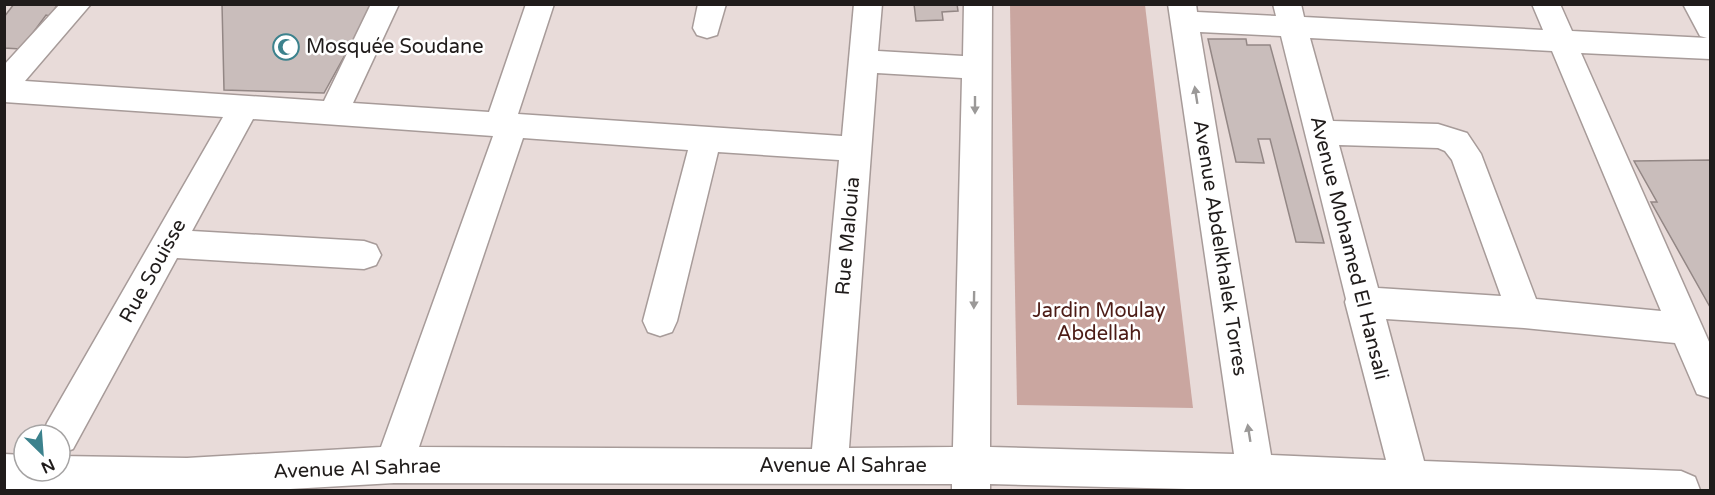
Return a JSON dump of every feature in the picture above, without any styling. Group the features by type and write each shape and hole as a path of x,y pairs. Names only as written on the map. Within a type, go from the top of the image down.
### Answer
{"street":[{"path":"4,85 77,4"},
{"path":"334,111 385,4"},
{"path":"394,465 506,124 540,4"},
{"name":"Rue Malouia","path":"829,467 868,4"},
{"path":"971,478 975,68 978,4"},
{"path":"1546,4 1710,382"},
{"path":"1697,4 1710,29"},
{"path":"1183,13 1289,15 1560,39 1710,49"},
{"name":"Avenue Abdelkhalek Torres","path":"1183,13 1257,482"},
{"name":"Avenue Mohamed El Hansali","path":"1289,15 1362,302 1412,486"},
{"path":"863,61 975,68"},
{"path":"4,91 334,111 856,149"},
{"name":"Rue Souisse","path":"67,423 245,106"},
{"path":"1320,133 1438,136 1456,142 1466,154 1524,313"},
{"path":"660,321 706,138"},
{"path":"168,244 364,255"},
{"path":"1362,302 1524,313 1686,329"},
{"name":"Avenue Al Sahrae","path":"72,476 187,477 394,465 829,467 971,478 1681,490"}],"green space":[{"name":"Jardin Moulay Abdellah","path":"1010,5 1145,5 1193,408 1017,405"}],"building":[{"path":"14,4 58,4 50,16 46,15 21,49 4,48 4,17"},
{"name":"Mosquée Soudane","path":"222,4 373,4 324,93 224,90"},
{"path":"914,4 957,4 958,11 942,12 943,20 916,21"},
{"path":"1208,39 1246,39 1247,45 1270,45 1324,243 1296,242 1270,139 1258,139 1264,163 1236,162"},
{"path":"1710,160 1710,307 1651,202 1657,202 1634,161"}],"place":[{"name":"Mosquée Soudane","path":"286,47"}]}
